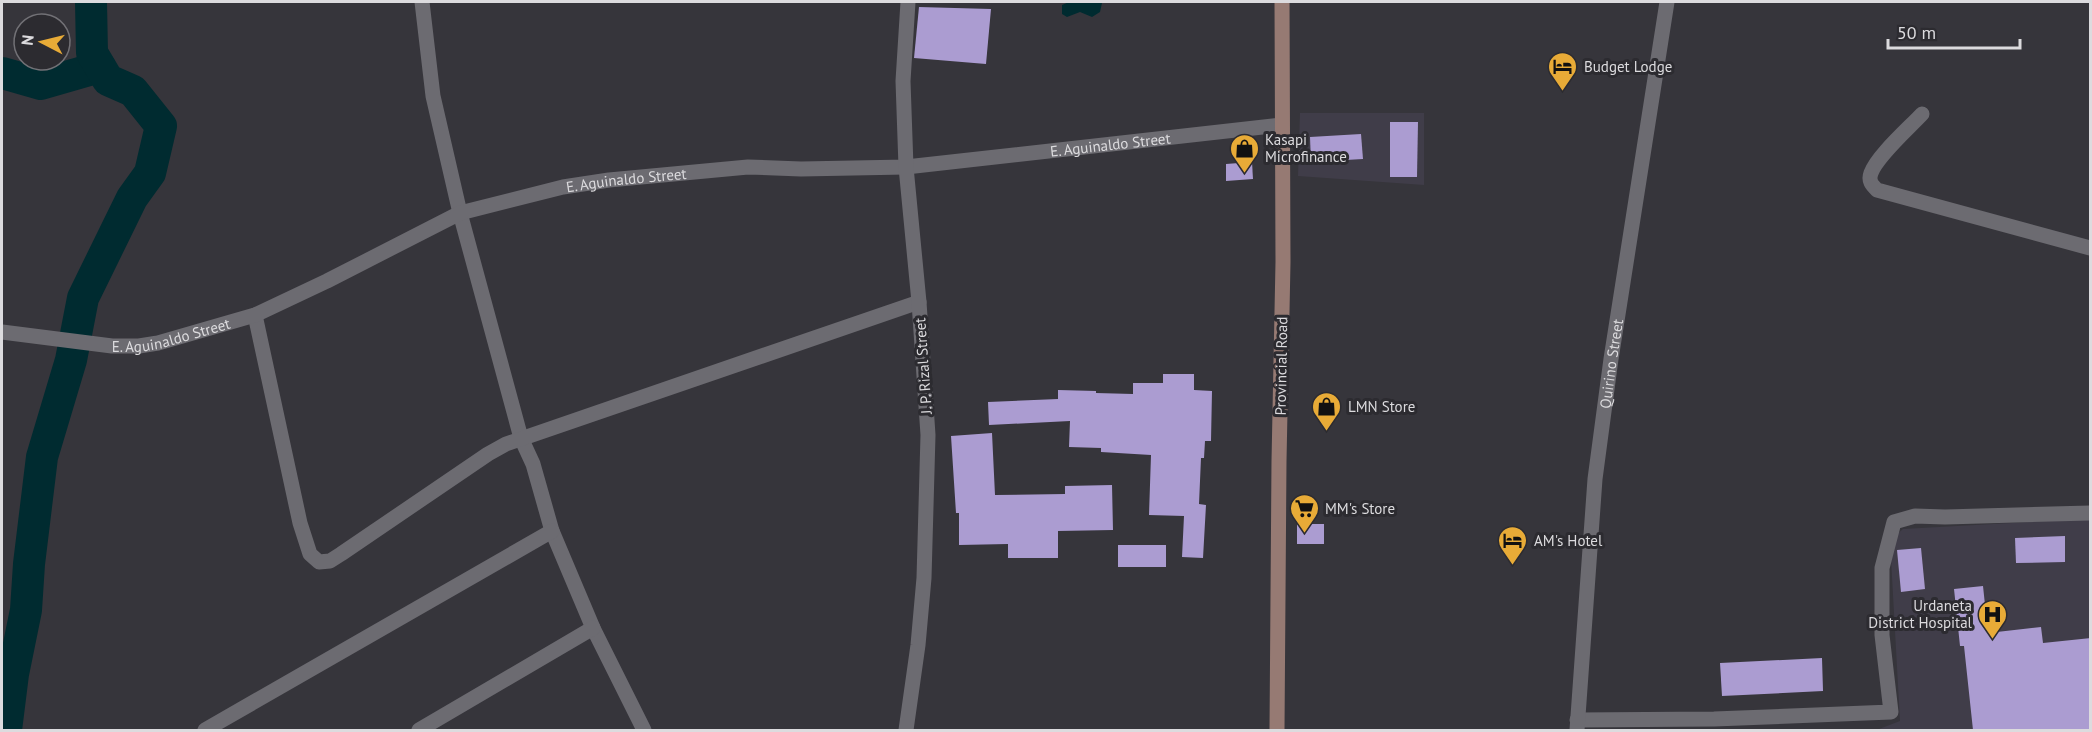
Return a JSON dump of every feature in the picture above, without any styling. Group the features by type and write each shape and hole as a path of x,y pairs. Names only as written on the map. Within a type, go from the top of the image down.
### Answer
{"main road":[{"name":"Provincial Road","path":"1277,730 1283,262 1282,2"}],"street":[{"path":"423,2 433,96 459,213 521,438 533,464 552,531 593,628 640,729"},
{"name":"J. P. Rizal Street","path":"906,730 918,645 924,578 928,435 919,302 906,167 903,81 908,2"},
{"name":"Quirino Street","path":"1577,725 1595,479 1611,359 1667,2"},
{"path":"1922,114 1877,162 1870,174 1870,182 1876,190 2091,248"},
{"name":"E. Aguinaldo Street","path":"2,332 112,346 158,343 255,315 459,213 563,187 609,180 748,168 906,167 1281,125"},
{"path":"255,315 300,523 310,554 319,562 330,561 342,554 488,454 521,438 919,302"},
{"path":"1577,725 1891,712 1882,635 1882,568 1894,522 1915,516 2091,513"},
{"path":"205,730 552,531"},
{"path":"418,730 593,628"}],"shaded area":[{"path":"1300,113 1424,113 1424,185 1298,176"},
{"name":"Urdaneta District Hospital","path":"2090,520 2090,730 1879,730 1900,721 1891,559 1895,536 1903,529"}],"water":[{"path":"1069,2 1102,3 1100,12 1092,17 1080,12 1067,17 1062,14 1062,5"}],"building":[{"path":"919,7 991,9 986,64 914,58"},
{"path":"1390,122 1418,122 1417,177 1390,177"},
{"path":"1361,134 1363,159 1311,162 1310,137"},
{"path":"1252,162 1253,179 1226,181 1226,164"},
{"path":"1163,374 1194,374 1194,390 1212,391 1211,441 1205,441 1204,458 1201,458 1199,504 1206,505 1203,558 1182,557 1184,516 1149,515 1151,455 1101,452 1101,448 1069,447 1070,421 989,425 988,402 1058,399 1058,390 1133,394 1133,383 1163,383"},
{"path":"992,433 995,495 1065,494 1065,486 1112,485 1113,530 1058,531 1058,558 1008,558 1008,544 959,545 959,513 956,513 951,436"},
{"path":"1297,524 1324,524 1324,544 1297,544"},
{"path":"2065,536 2065,562 2016,563 2015,538"},
{"path":"1118,545 1166,545 1166,567 1118,567"},
{"path":"1921,548 1925,589 1901,592 1897,550"},
{"path":"1983,586 1988,633 2041,627 2043,643 2091,638 2091,730 1973,730 1964,646 1960,646 1954,589"},
{"path":"1822,658 1823,691 1722,696 1720,663"}],"waterway":[{"path":"6,730 13,674 26,610 29,564 42,457 71,360 83,298 132,198 150,173 161,126 133,91 108,80 92,53 91,2"},
{"path":"2,73 41,84 100,67"}],"place":[{"name":"Budget Lodge","path":"1563,92"},
{"name":"Kasapi Microfinance","path":"1244,174"},
{"name":"LMN Store","path":"1327,432"},
{"name":"MM's Store","path":"1304,534"},
{"name":"AM's Hotel","path":"1513,566"},
{"name":"Urdaneta District Hospital","path":"1993,640"}]}
